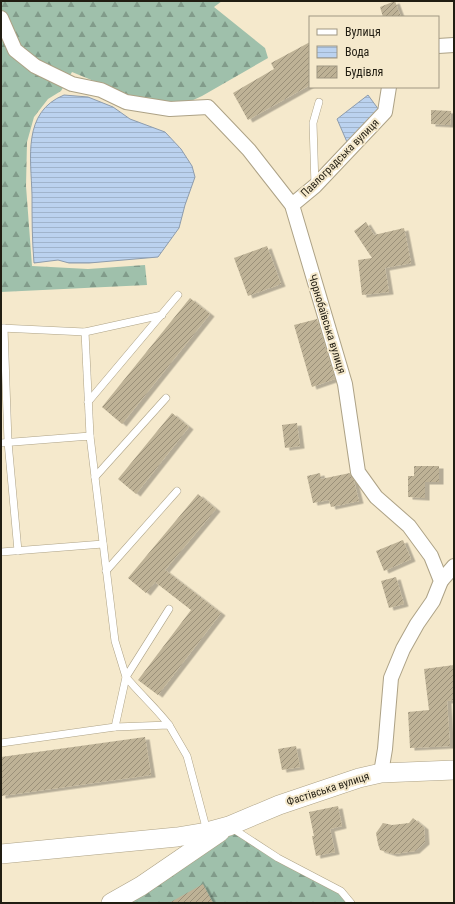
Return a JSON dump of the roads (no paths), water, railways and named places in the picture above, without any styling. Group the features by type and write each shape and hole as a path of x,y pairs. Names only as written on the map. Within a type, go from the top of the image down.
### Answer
{"main road":[{"name":"Фастівська вулиця","path":"1,854 177,837 207,832 229,826 278,805 359,778 381,773 454,770"},
{"name":"Фастівська вулиця","path":"111,903 141,886 229,826"}],"street":[{"name":"Чорнобаївська вулиця","path":"1,18 15,50 35,66 72,84 101,90 126,102 170,109 208,107 249,150 292,205 345,384 358,472 376,497 409,526 431,556 441,581"},
{"path":"439,46 454,45"},
{"name":"Павлоградська вулиця","path":"292,205 315,186 385,112 389,88"},
{"path":"381,773 385,750 391,678 403,649 417,624 433,601 441,581 454,566"}],"lane":[{"path":"315,186 313,123 319,102"},
{"path":"88,402 178,295"},
{"path":"18,551 4,443 2,328 85,332 162,315"},
{"path":"85,332 90,436 114,641 126,677 169,725 187,756 207,832"},
{"path":"95,478 166,398"},
{"path":"4,443 90,436"},
{"path":"106,571 177,491"},
{"path":"1,552 103,544"},
{"path":"115,727 126,677 169,609"},
{"path":"1,743 115,727 169,725"},
{"path":"229,826 278,858 341,891 351,903"}],"water":[{"path":"64,95 88,97 113,107 130,119 165,132 181,149 192,166 195,177 179,228 158,257 89,263 69,263 58,260 34,263 32,237 32,138 35,124 41,113 51,103"},
{"path":"368,95 379,110 347,142 337,119"}]}
